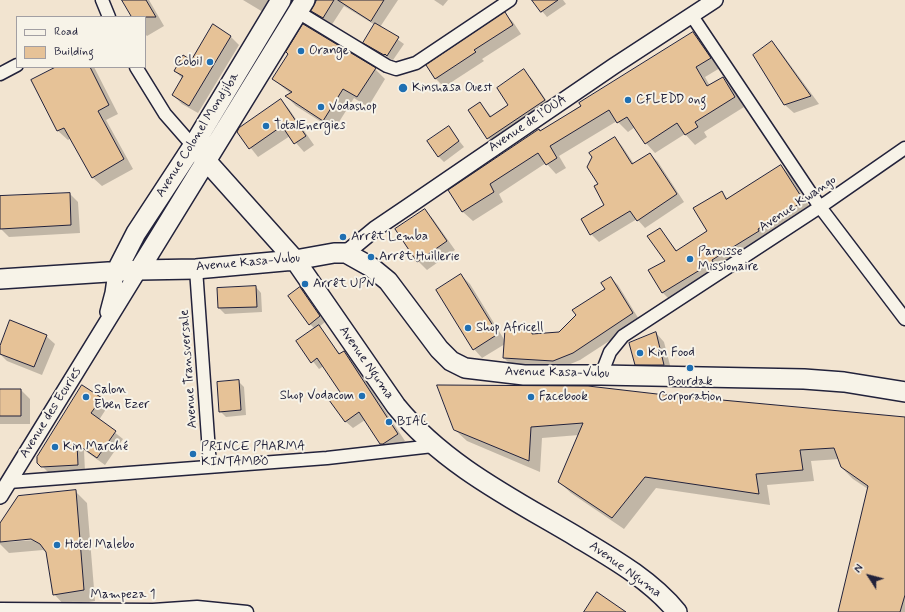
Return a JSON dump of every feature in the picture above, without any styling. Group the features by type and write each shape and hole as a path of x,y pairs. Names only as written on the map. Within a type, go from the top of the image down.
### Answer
{"main road":[{"name":"Avenue Colonel Mondjiba","path":"116,272 136,233 193,146 281,0"},
{"name":"Avenue Colonel Mondjiba","path":"139,270 205,160 301,6"},
{"name":"Avenue Nguma","path":"193,146 295,260 408,422 433,446 496,489 616,561 654,589 677,612"},
{"name":"Avenue Kasa-Vubu","path":"0,279 139,270 196,269 295,260 334,253 346,253 371,267 388,281 439,349 451,361 465,368 524,375 804,379 844,382 905,392"}],"street":[{"path":"102,0 109,16"},
{"path":"301,6 387,66 396,68 416,63 510,0"},
{"name":"Avenue de l’OUA","path":"346,253 376,228 454,174 715,0"},
{"path":"692,16 820,207 905,319"},
{"path":"0,74 16,66"},
{"path":"137,68 165,114 193,146"},
{"name":"Avenue Kwango","path":"601,375 610,352 623,336 820,207 905,148"},
{"name":"Avenue Transversale","path":"196,269 210,466"},
{"name":"Avenue des Ecuries","path":"0,496 139,270"},
{"name":"Avenue des Ecuries","path":"102,330 113,293 116,272"},
{"path":"9,482 327,458 433,446"},
{"name":"Mampeza 1","path":"0,609 153,610 197,607 246,612"}],"building":[{"path":"122,0 146,0 156,17 146,16 131,16"},
{"path":"317,0 334,0 323,18 311,11"},
{"path":"338,0 384,0 371,21"},
{"path":"532,0 558,0 541,12"},
{"path":"505,12 513,25 474,50 476,52 435,79 426,65"},
{"path":"375,23 399,37 387,56 363,43"},
{"path":"213,24 231,36 189,106 172,95 183,76 174,71 183,55 191,60"},
{"path":"303,24 376,68 357,97 343,89 323,121 285,96 292,92 272,79 288,54 286,52"},
{"path":"693,32 711,58 696,67 707,86 723,77 735,97 695,122 698,127 685,135 677,123 645,144 627,117 617,123 609,110 550,146 557,158 546,165 538,153 490,184 494,192 462,212 448,190 539,129 540,131 581,106 579,103"},
{"path":"772,41 811,96 784,105 753,55"},
{"path":"54,68 90,68 109,105 98,111 124,159 92,178 64,128 57,131 31,80"},
{"path":"524,69 545,100 487,139 468,110 480,102 490,117 508,105 497,88"},
{"path":"281,99 306,136 294,144 282,126 249,149 237,132 239,128"},
{"path":"449,126 459,141 438,157 427,141"},
{"path":"615,137 632,164 650,153 677,194 637,221 630,211 590,235 581,219 604,205 594,186 598,184 587,167 592,157 589,153"},
{"path":"781,165 804,201 758,229 759,231 712,260 713,262 662,293 648,270 665,261 647,236 660,228 676,251 707,231 693,208 722,191 726,199"},
{"path":"70,193 71,225 0,229 0,196"},
{"path":"425,209 447,241 417,262 395,229"},
{"path":"461,274 498,334 473,350 436,290"},
{"path":"611,277 633,313 573,353 553,361 503,358 505,329 532,330 532,334 559,332 576,315 572,310 605,289 601,283"},
{"path":"256,286 257,307 218,308 217,288"},
{"path":"300,287 320,316 309,325 288,296"},
{"path":"10,320 47,335 34,367 0,354 0,346"},
{"path":"319,325 339,354 344,351 398,434 383,444 380,444 359,412 345,422 329,400 340,392 317,358 311,363 296,341"},
{"path":"656,332 664,365 635,365 629,343"},
{"path":"239,380 241,410 219,412 217,382"},
{"path":"82,385 102,398 91,413 116,431 97,458 77,444 78,465 41,467 37,463 37,457"},
{"path":"437,385 588,386 657,394 905,417 905,595 900,612 838,612 868,486 841,467 834,448 800,450 803,470 756,474 759,494 645,477 612,518 558,482 583,423 531,427 529,461 454,430"},
{"path":"0,389 21,389 21,416 0,416"},
{"path":"76,490 84,590 53,595 46,552 40,544 31,539 0,542 0,523 18,496"},
{"path":"597,592 626,612 584,612"}],"place":[{"name":"Orange","path":"301,51"},
{"name":"Cobil","path":"210,62"},
{"name":"Kinshasa Ouest","path":"403,88"},
{"name":"CFLEDD ong","path":"628,100"},
{"name":"Vodashop","path":"321,107"},
{"name":"TotalEnergies","path":"266,126"},
{"name":"Arrêt Lemba","path":"343,237"},
{"name":"Arrêt Huillerie","path":"371,257"},
{"name":"Paroisse Missionaire","path":"690,259"},
{"name":"Arrêt UPN","path":"305,284"},
{"name":"Shop Africell","path":"468,328"},
{"name":"Kin Food","path":"640,353"},
{"name":"Bourdak Corporation","path":"690,368"},
{"name":"Shop Vodacom","path":"362,396"},
{"name":"Salon Eben Ezer","path":"86,397"},
{"name":"Facebook","path":"531,397"},
{"name":"BIAC","path":"389,422"},
{"name":"Kin Marché","path":"55,447"},
{"name":"PRINCE PHARMA KINTAMBO","path":"193,454"},
{"name":"Hotel Malebo","path":"57,545"}]}
